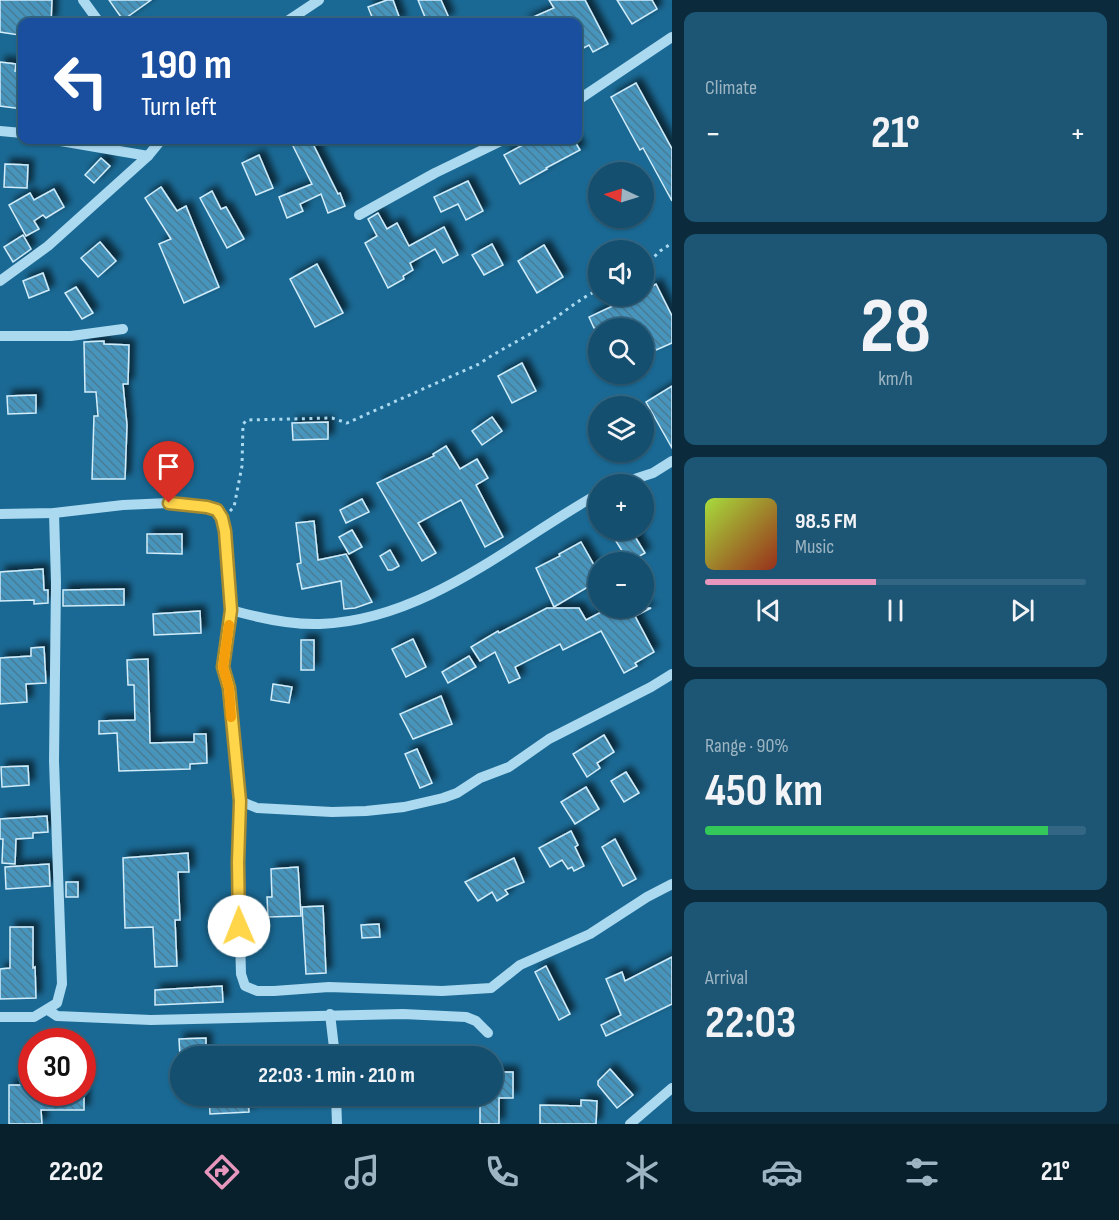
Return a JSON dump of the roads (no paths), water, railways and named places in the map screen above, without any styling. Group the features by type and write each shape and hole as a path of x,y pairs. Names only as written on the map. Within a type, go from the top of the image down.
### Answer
{"street":[{"path":"83,0 96,18"},
{"path":"292,18 319,0"},
{"path":"582,97 672,37"},
{"path":"0,131 18,133"},
{"path":"78,144 148,156"},
{"path":"0,281 48,246 148,156 158,144"},
{"path":"359,215 435,172 494,144"},
{"path":"0,336 71,336 123,329"},
{"path":"650,474 672,461"},
{"path":"231,610 256,618 319,624 349,621 383,613 413,603 457,580 588,500"},
{"path":"0,514 54,513 123,505 169,503 207,507 217,510 222,518 231,610 223,667 229,688 240,801 238,862 240,974 245,986 257,991 329,987 442,991 491,988 520,965 590,934 647,897 672,884"},
{"path":"0,1017 34,1017 48,1010 57,1003 62,984 54,761 56,582 54,513"},
{"path":"240,801 257,808 366,812 405,807 443,798 457,793 480,778 508,767 549,739 672,674"},
{"path":"48,1010 57,1016 119,1019 330,1014 466,1017 476,1021 488,1033"},
{"path":"330,1014 334,1046"},
{"path":"630,1124 672,1088"},
{"path":"336,1106 337,1124"}]}
